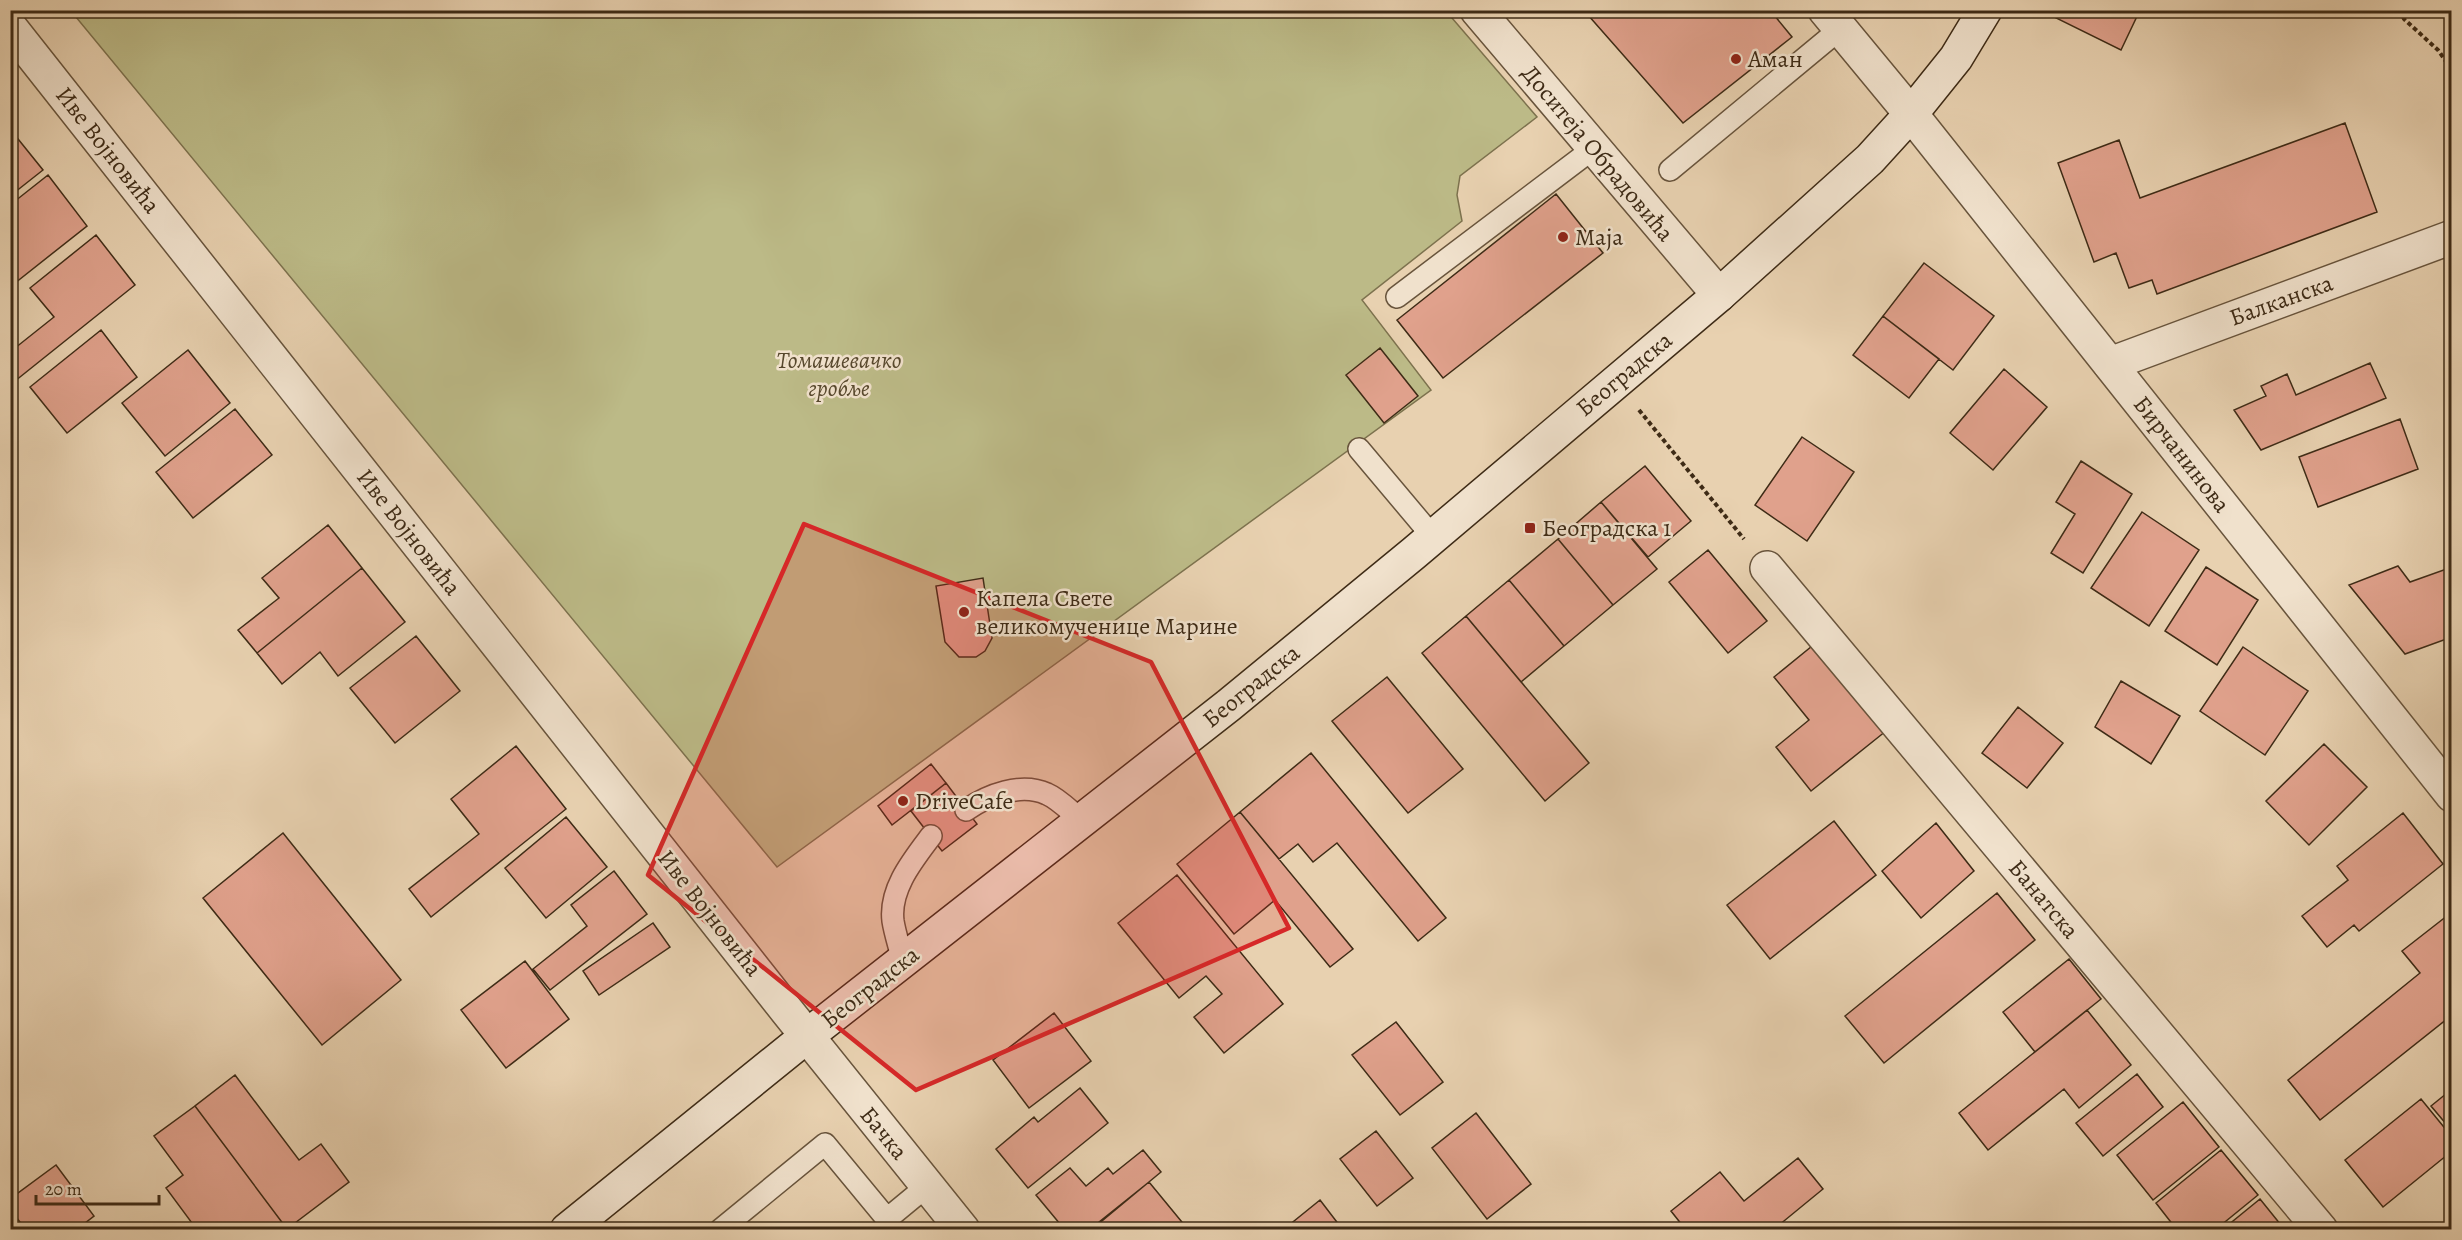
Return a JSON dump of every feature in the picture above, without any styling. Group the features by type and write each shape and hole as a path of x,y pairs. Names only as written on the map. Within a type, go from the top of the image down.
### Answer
{"street":[{"name":"Доситеја Обрадовића","path":"1477,10 1719,295"},
{"name":"Београдска","path":"567,1230 807,1036 1229,705 1433,537 1719,295 1870,159 1911,114 1956,58 1985,10"},
{"name":"Бирчанинова","path":"1832,20 1911,114 2451,795"},
{"name":"Иве Војновића","path":"10,27 807,1036"},
{"name":"Балканска","path":"2110,364 2451,237"},
{"name":"Банатска","path":"1767,568 2321,1230"},
{"name":"Бачка","path":"807,1036 963,1230"}],"lane":[{"path":"1670,170 1832,20"},
{"path":"1397,297 1594,148"},
{"path":"1359,449 1433,537"},
{"path":"966,810 984,798 1006,791 1028,790 1047,794 1081,820"},
{"path":"903,962 893,919 898,888 909,867 931,836"},
{"path":"720,1230 825,1144 887,1219 927,1186"}],"path":[{"path":"2400,10 2404,19 2438,50 2451,70"},
{"path":"1616,382 1767,568"}],"highlighted area":[{"path":"804,524 1151,662 1289,928 916,1090 648,875"}],"green space":[{"name":"Томашевачко гробље","path":"71,11 1446,11 1537,117 1460,176 1457,195 1462,221 1362,300 1431,390 777,867"}],"building":[{"path":"1593,10 1770,10 1792,37 1683,123 1588,15"},
{"path":"2052,10 2140,10 2121,50 2050,15"},
{"path":"2345,123 2377,212 2157,294 2152,280 2129,288 2116,253 2094,262 2058,163 2119,140 2140,198"},
{"path":"10,129 43,170 10,196"},
{"path":"48,175 87,226 10,287 10,205"},
{"path":"1556,194 1603,253 1443,378 1397,320"},
{"path":"96,235 135,285 10,385 10,352 54,317 30,288"},
{"path":"1924,263 1994,316 1953,370 1883,316"},
{"path":"1883,316 1939,359 1909,398 1853,355"},
{"path":"101,330 137,377 67,433 30,387"},
{"path":"1380,348 1418,396 1384,423 1346,375"},
{"path":"188,350 230,403 165,456 122,403"},
{"path":"2370,363 2386,398 2261,450 2234,410 2266,396 2261,386 2287,374 2296,395"},
{"path":"2004,369 2047,407 1993,470 1950,433"},
{"path":"235,409 272,455 193,518 156,472"},
{"path":"2400,419 2418,469 2318,507 2299,457"},
{"path":"1802,437 1854,472 1807,541 1755,505"},
{"path":"2081,461 2132,494 2083,573 2051,553 2075,514 2056,502"},
{"path":"1645,466 1691,521 1648,557 1601,502"},
{"path":"1601,502 1657,569 1613,605 1558,539"},
{"path":"2142,512 2199,550 2149,626 2091,588"},
{"path":"328,525 362,568 257,653 238,630 279,598 262,578"},
{"path":"1558,539 1613,605 1564,646 1509,580"},
{"path":"1708,550 1767,621 1728,653 1669,582"},
{"path":"2398,566 2410,582 2452,567 2452,637 2405,654 2349,585"},
{"path":"2206,567 2258,600 2217,665 2165,631"},
{"path":"362,568 405,622 338,676 320,652 282,684 257,653"},
{"name":"Капела Свете великомученице Марине","path":"983,578 992,638 985,651 976,657 959,657 945,642 936,586"},
{"path":"1509,580 1564,646 1521,682 1466,616"},
{"path":"1466,616 1589,763 1545,801 1422,653"},
{"path":"416,636 460,691 395,743 350,688"},
{"path":"1817,642 1886,731 1811,791 1776,747 1809,720 1774,677"},
{"path":"2243,647 2308,691 2265,755 2200,711"},
{"path":"1387,677 1463,769 1408,813 1332,721"},
{"path":"2121,681 2180,716 2151,764 2095,727"},
{"path":"2018,707 2063,743 2027,788 1982,753"},
{"path":"2324,744 2367,787 2309,845 2266,801"},
{"path":"516,746 566,809 431,917 409,889 479,834 451,799"},
{"path":"1311,753 1446,918 1418,941 1337,843 1313,862 1298,844 1279,859 1240,812"},
{"path":"931,764 946,783 892,825 878,806"},
{"path":"946,783 977,824 942,851 911,811"},
{"path":"1240,812 1353,949 1330,967 1275,900 1234,934 1177,864"},
{"path":"2403,813 2443,864 2359,931 2354,925 2327,947 2302,916 2348,880 2337,866"},
{"path":"566,817 607,867 546,918 505,868"},
{"path":"1834,821 1876,875 1770,959 1727,905"},
{"path":"1936,823 1974,871 1921,918 1882,871"},
{"path":"283,833 401,980 322,1045 203,898"},
{"path":"614,871 647,914 550,990 533,969 587,926 571,905"},
{"path":"1177,875 1283,1004 1224,1053 1194,1017 1222,994 1206,976 1179,998 1118,923"},
{"path":"1997,893 2035,940 1884,1063 1845,1016"},
{"path":"2452,912 2452,1015 2320,1120 2288,1080 2420,973 2402,951"},
{"path":"653,923 670,947 599,995 583,971"},
{"path":"2069,959 2101,999 2035,1052 2003,1012"},
{"path":"525,961 569,1019 506,1068 461,1010"},
{"path":"2087,1010 2131,1065 2079,1108 2064,1089 1988,1150 1959,1113"},
{"path":"1054,1013 1091,1061 1029,1108 993,1060"},
{"path":"1396,1022 1443,1082 1400,1115 1352,1055"},
{"path":"2137,1074 2163,1107 2103,1156 2076,1123"},
{"path":"235,1075 299,1160 321,1144 349,1182 287,1229 195,1106"},
{"path":"1080,1088 1108,1123 1028,1188 996,1149 1034,1117 1038,1122"},
{"path":"2452,1089 2452,1131 2431,1106"},
{"path":"2421,1099 2452,1137 2452,1151 2383,1207 2345,1160"},
{"path":"2183,1102 2219,1147 2153,1200 2117,1155"},
{"path":"195,1106 286,1230 183,1230 192,1223 166,1188 183,1175 154,1136"},
{"path":"1476,1113 1531,1184 1487,1219 1432,1148"},
{"path":"1376,1131 1413,1178 1377,1206 1340,1159"},
{"path":"1143,1150 1161,1172 1091,1230 1065,1230 1036,1195 1070,1168 1086,1186 1108,1168 1113,1174"},
{"path":"2221,1150 2258,1195 2215,1230 2177,1230 2156,1203"},
{"path":"1798,1158 1823,1189 1773,1230 1686,1230 1671,1211 1720,1172 1744,1201"},
{"path":"56,1165 94,1216 76,1230 26,1230 10,1209 10,1199"},
{"path":"1149,1182 1186,1227 1183,1230 1103,1230 1098,1223"},
{"path":"2260,1199 2285,1230 2222,1230"},
{"path":"1320,1200 1343,1230 1283,1230"}],"place":[{"name":"Аман","path":"1736,59"},
{"name":"Маја","path":"1563,237"},
{"name":"Београдска 1","path":"1530,528"},
{"name":"Капела Свете великомученице Марине","path":"964,612"},
{"name":"DriveCafe","path":"903,801"}]}
